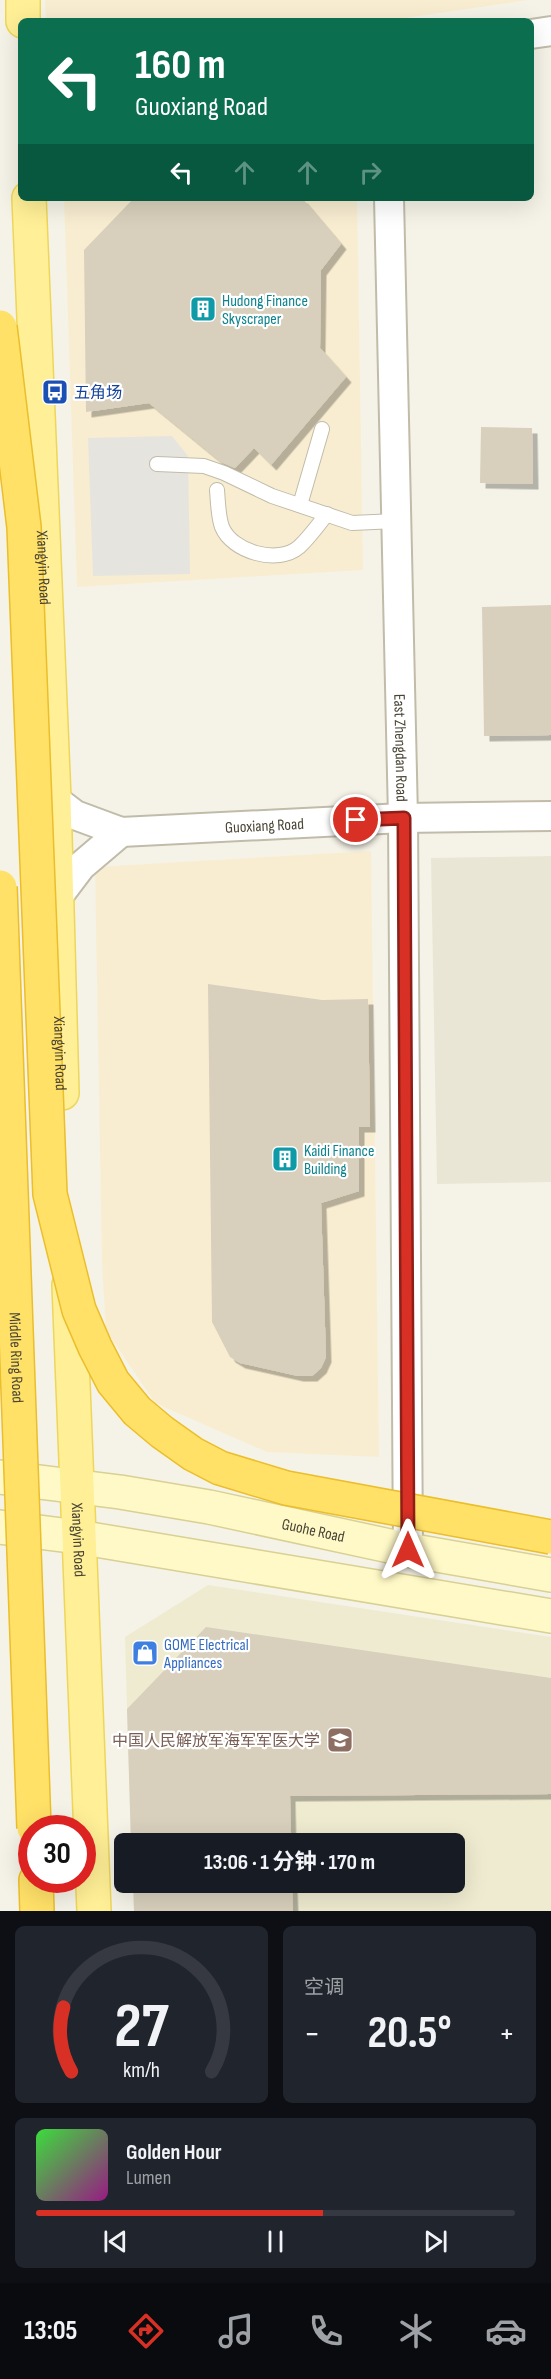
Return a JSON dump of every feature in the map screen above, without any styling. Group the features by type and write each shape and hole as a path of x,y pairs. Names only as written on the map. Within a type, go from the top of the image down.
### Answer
{"highway":[{"path":"0,327 24,527 50,1194 79,1310 95,1347 113,1382 137,1411 192,1454 220,1468 286,1488 551,1537"},
{"name":"Middle Ring Road","path":"0,887 34,1815"},
{"path":"36,1893 37,1911"}],"main road":[{"path":"23,0 23,18"},
{"name":"Xiangyin Road","path":"28,201 54,799 75,1487 94,1911"}],"street":[{"path":"534,34 551,31"},
{"name":"East Zhengdan Road","path":"389,201 404,818 408,1550"},
{"name":"Guoxiang Road","path":"54,799 75,815 121,832 404,818 551,816"},
{"path":"56,898 81,866 121,832"},
{"name":"Guohe Road","path":"0,1477 209,1507 408,1550 551,1575"},
{"path":"0,1527 78,1537 551,1616"}],"lane":[{"path":"300,505 322,429"},
{"path":"157,464 204,466 300,505 352,523 396,521"},
{"path":"217,490 221,526 230,540 248,550 267,555 284,554 298,548 327,514"}],"shaded area":[{"path":"45,0 528,0 405,18 46,18"},
{"path":"64,201 357,201 363,570 77,587"},
{"path":"172,436 188,456 190,574 93,576 88,438"},
{"path":"371,851 379,1457 267,1452 155,1403 106,1330 102,1264 95,867"},
{"path":"551,856 551,1182 437,1184 431,858"},
{"name":"中国人民解放军海军军医大学","path":"208,1585 551,1637 551,1911 134,1911 133,1893 465,1893 465,1833 131,1833 125,1637"}],"building":[{"name":"Hudong Finance Skyscraper","path":"131,201 305,201 341,244 321,270 320,348 346,377 271,465 254,448 235,468 221,462 149,403 86,412 84,250"},
{"path":"481,427 532,428 533,484 480,483"},
{"path":"551,605 551,735 484,736 482,607"},
{"name":"Kaidi Finance Building","path":"208,984 322,1000 368,999 370,1127 359,1127 359,1191 321,1203 326,1357 321,1368 312,1376 298,1376 240,1363 230,1357 212,1322"},
{"path":"206,1627 551,1678 551,1794 290,1796 291,1833 131,1833 127,1709"},
{"path":"133,1893 292,1893 293,1911 134,1911"}],"place":[{"name":"Hudong Finance Skyscraper","path":"203,309"},
{"name":"五角场","path":"55,392"},
{"name":"Kaidi Finance Building","path":"285,1159"},
{"name":"GOME Electrical Appliances","path":"145,1653"},
{"name":"中国人民解放军海军军医大学","path":"340,1740"}],"route":[{"path":"356,820 404,818 408,1550"}]}
